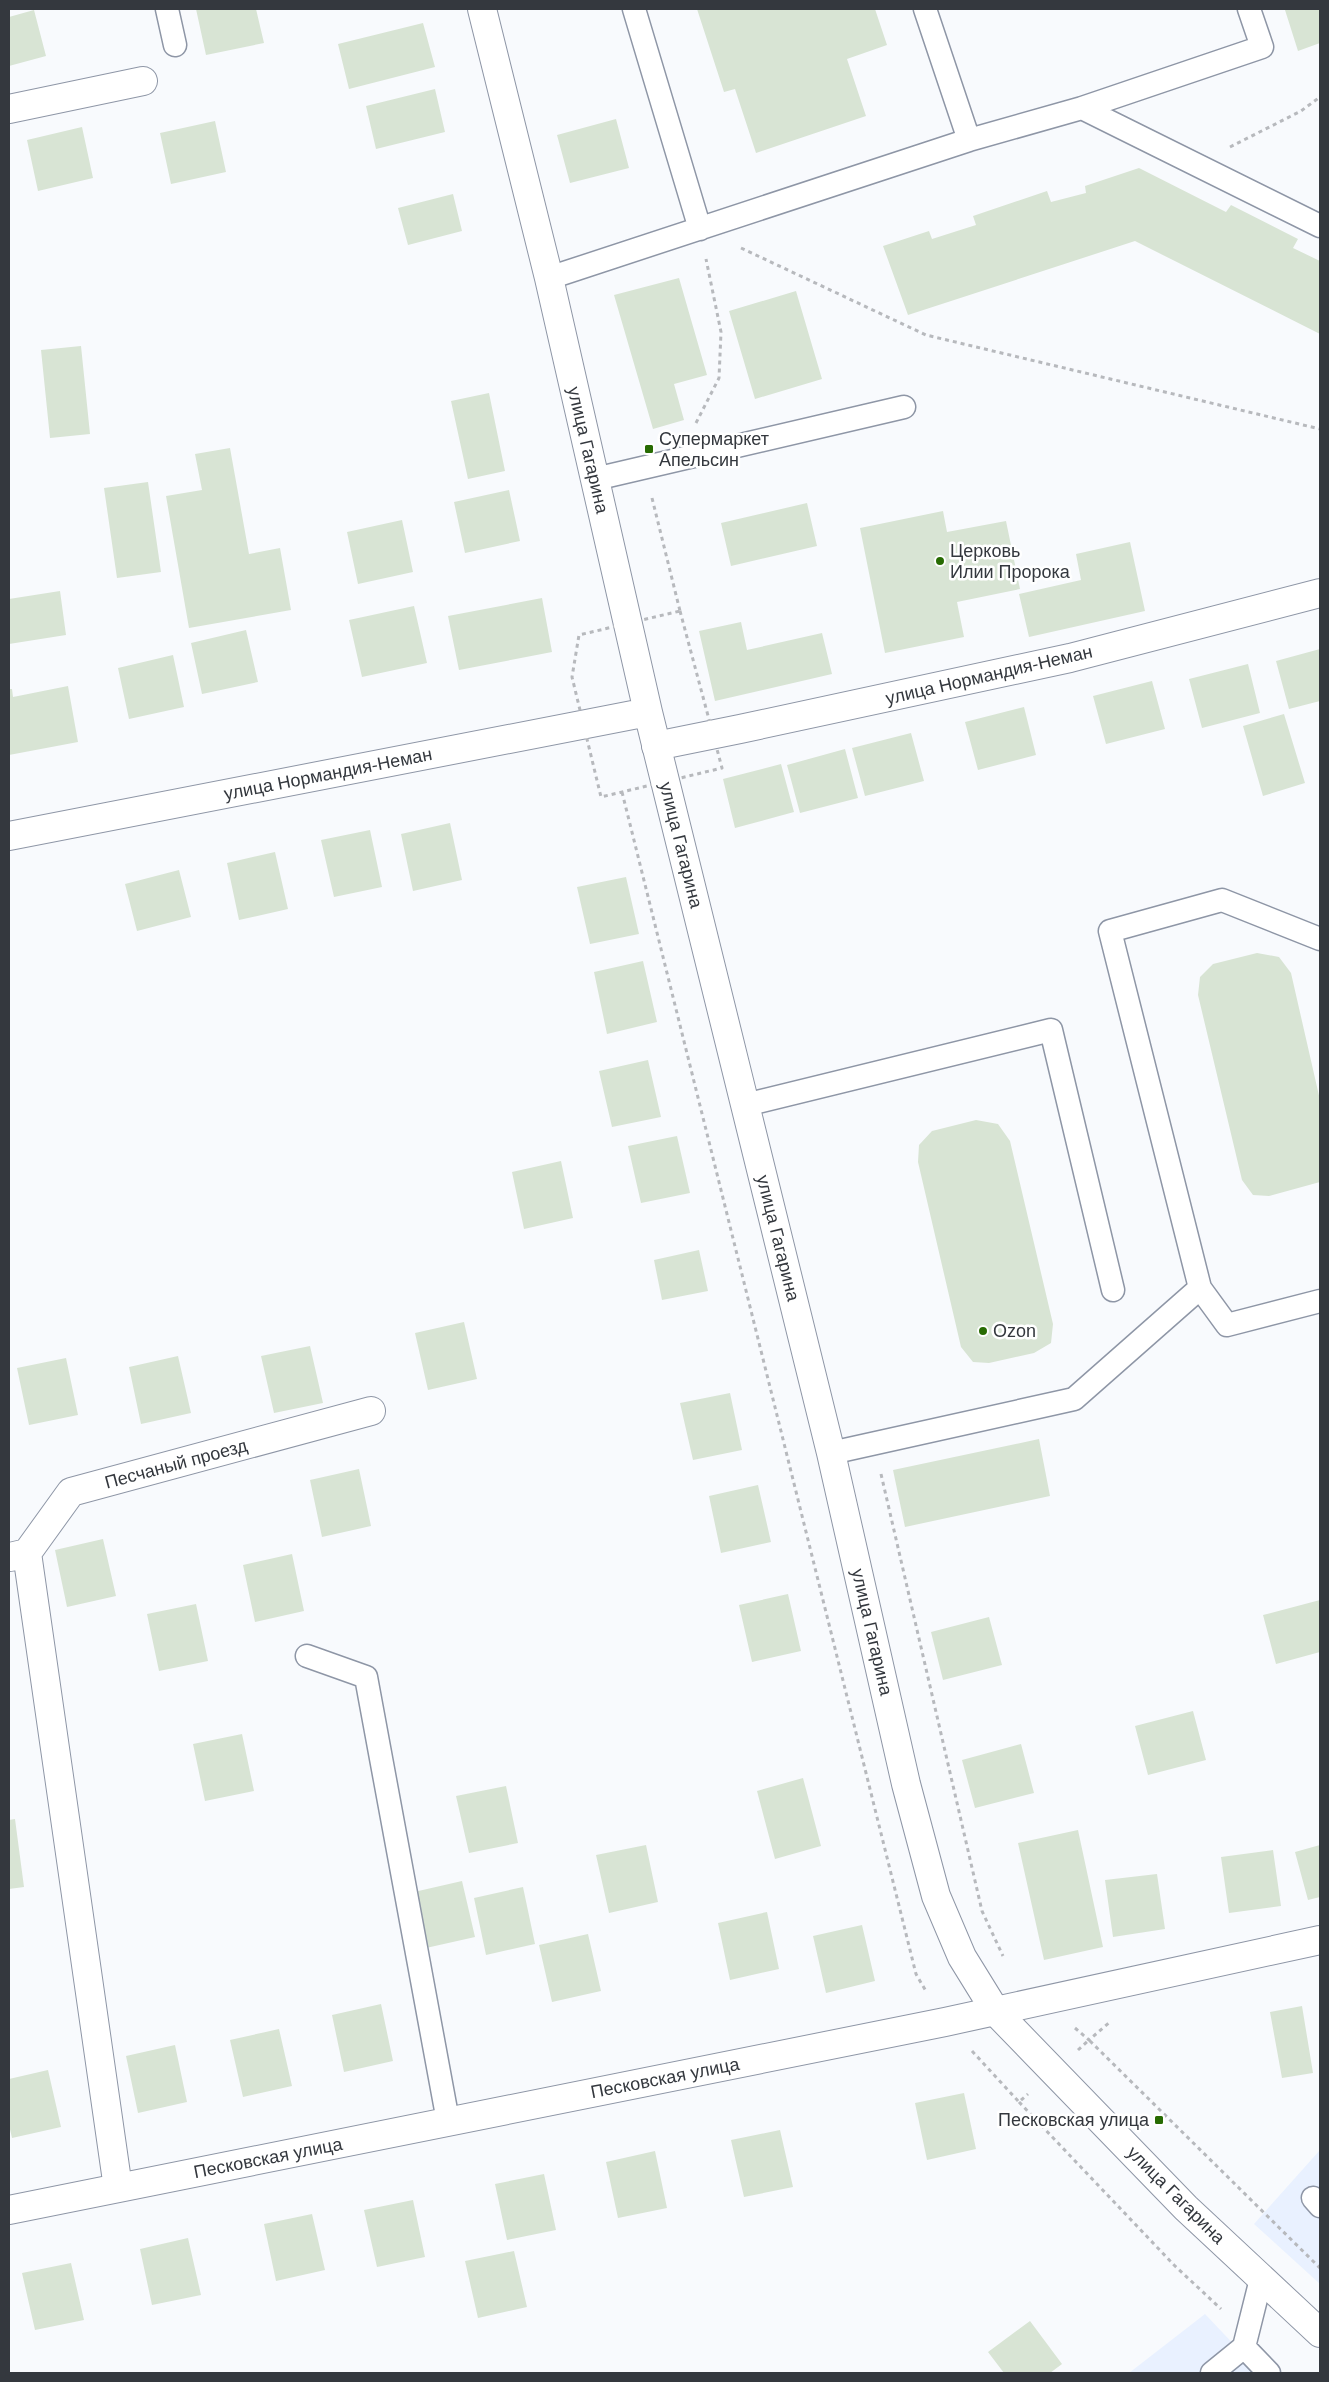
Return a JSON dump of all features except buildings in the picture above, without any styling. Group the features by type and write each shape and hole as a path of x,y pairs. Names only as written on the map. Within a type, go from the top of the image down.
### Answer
{"street":[{"name":"улица Гагарина","path":"482,9 549,278 656,746 831,1453 906,1784 936,1896 962,1957 996,2012 1186,2208 1320,2333"},
{"path":"9,108 143,82"},
{"name":"улица Нормандия-Неман","path":"656,746 740,730 1070,658 1320,594"},
{"name":"улица Нормандия-Неман","path":"9,836 648,712"},
{"name":"Песчаный проезд","path":"18,1555 71,1492 371,1411"},
{"path":"18,1555 118,2188"},
{"name":"Песковская улица","path":"9,2210 996,2012 1320,1940"}],"lane":[{"path":"167,9 175,45"},
{"path":"634,9 700,229"},
{"path":"925,9 969,140"},
{"path":"549,278 969,140 1082,108 1262,47 1249,9"},
{"path":"1082,108 1320,226"},
{"path":"595,479 904,407"},
{"path":"1320,939 1222,900 1110,931 1200,1288 1227,1325 1320,1300"},
{"path":"745,1105 1051,1030 1113,1290"},
{"path":"831,1453 1074,1399 1200,1288"},
{"path":"308,1656 366,1677 448,2122"},
{"path":"1212,2373 1246,2341 1262,2279"},
{"path":"1246,2341 1269,2373"}],"path":[{"path":"1196,164 1301,111 1320,97"},
{"path":"689,429 696,423 719,378 720,368 721,332 700,229"},
{"path":"700,229 926,336 1320,429"},
{"path":"645,467 680,611"},
{"path":"874,1444 982,1912 1006,1962"},
{"path":"1045,2001 1089,2040"},
{"path":"1019,2102 1246,2341"}],"shaded area":[{"path":"1320,2150 1320,2284 1254,2224"},
{"path":"1205,2314 1261,2373 1129,2373"}],"place":[{"name":"Супермаркет Апельсин","path":"649,449"},
{"name":"Церковь Илии Пророка","path":"940,561"},
{"name":"Ozon","path":"983,1331"},
{"name":"Песковская улица","path":"1159,2120"}]}
